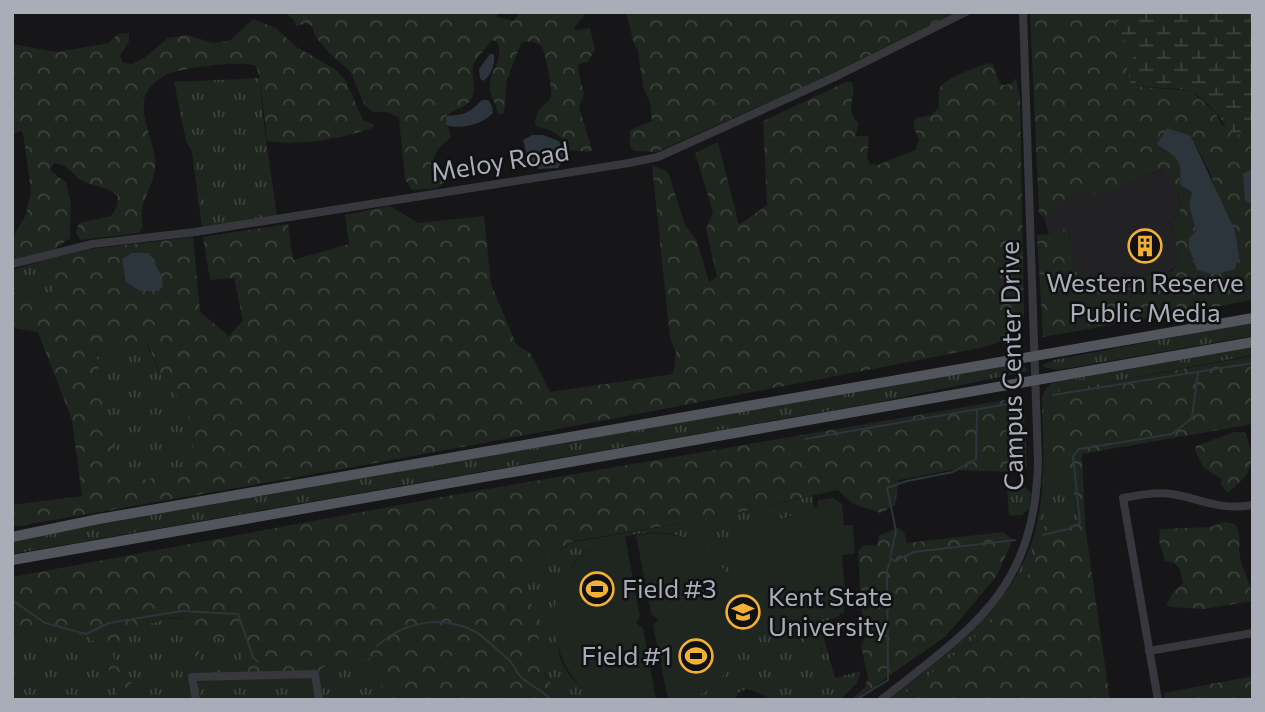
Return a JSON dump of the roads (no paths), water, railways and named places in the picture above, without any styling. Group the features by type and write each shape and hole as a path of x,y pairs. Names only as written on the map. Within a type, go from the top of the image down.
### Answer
{"main road":[{"path":"12,537 99,519 1253,318"},
{"path":"12,560 1253,342"}],"street":[{"name":"Meloy Road","path":"12,264 92,244 176,235 649,159 759,112 966,12"},
{"name":"Campus Center Drive","path":"881,700 971,627 1000,594 1020,560 1033,520 1038,461 1023,12"},
{"path":"1158,700 1123,498 1160,493 1223,507 1253,505"},
{"path":"1149,651 1253,633"},
{"path":"196,700 192,677 315,674 319,700"}],"waterway":[{"path":"1053,395 1253,363"},
{"path":"1043,535 1080,523 1073,456 1079,449 1172,434 1192,418 1198,372"},
{"path":"805,439 1020,402"},
{"path":"977,410 976,459 953,472 887,488 896,531 890,558 895,561 914,552 1015,540"},
{"path":"856,700 888,680 887,570 891,559"},
{"path":"12,600 45,623 86,634 109,623 181,611 238,614 253,657 258,662"},
{"path":"377,646 388,637 412,626 438,622 463,626 488,641 509,660 521,677 551,700"}],"place":[{"name":"Western Reserve Public Media","path":"1145,246"},
{"name":"Field #3","path":"597,589"},
{"name":"Kent State University","path":"743,612"},
{"name":"Field #1","path":"696,656"}]}
